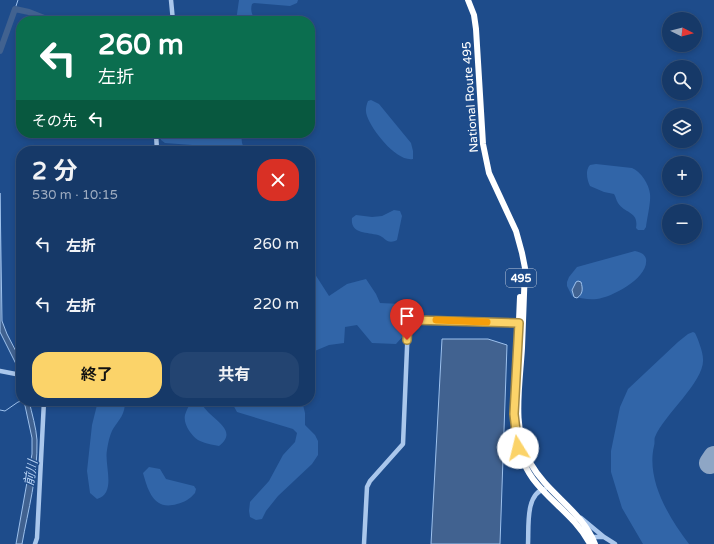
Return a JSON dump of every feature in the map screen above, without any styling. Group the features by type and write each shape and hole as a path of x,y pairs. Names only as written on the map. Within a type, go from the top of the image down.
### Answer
{"highway":[{"name":"National Route 495","path":"465,0 472,18 474,30 480,145 484,164 494,194 513,231 520,259 521,323 518,415 523,446 530,463 540,478 574,513 592,537 595,544"},
{"name":"National Route 495","path":"468,0 474,15 476,29 483,144 493,183 516,231 525,268 514,414 518,448 533,478 542,489 571,517 590,544"}],"street":[{"path":"171,0 173,16"},
{"path":"364,544 367,487 370,481 403,444 408,324 410,321 521,323"},
{"path":"0,371 16,374"},
{"path":"35,544 37,538 42,467 41,441 44,406"},
{"path":"528,544 530,505 535,494 542,489 550,488"},
{"path":"574,513 615,544"},
{"path":"592,537 604,536"}],"shaded area":[{"path":"239,0 298,0 297,3 290,6 254,3 251,7 254,16 237,16"},
{"path":"371,100 379,104 411,143 413,159 406,159 399,156 379,137 366,112 368,101"},
{"path":"160,138 242,138 243,146 194,146 165,143"},
{"path":"596,164 632,168 644,179 648,186 650,197 646,227 644,230 638,230 636,228 635,218 631,213 621,207 614,194 604,192 590,186 587,178 587,170 590,165"},
{"path":"394,210 400,211 402,216 397,240 392,242 378,235 356,230 352,223 352,218 356,215 372,217 382,216"},
{"path":"635,251 645,256 645,266 642,273 628,285 611,295 597,299 572,296 567,286 567,282 577,267"},
{"path":"315,274 329,296 347,284 366,279 380,303 401,304 401,327 404,335 396,344 372,343 357,325 345,327 344,343 329,345 315,351"},
{"path":"693,332 695,333 702,353 702,368 691,388 660,428 655,438 652,459 656,485 661,498 681,534 689,544 643,544 622,508 611,472 611,451 620,407 628,389 678,342"},
{"path":"97,406 125,406 120,419 112,431 108,444 107,491 103,496 97,499 90,493 87,471 92,425"},
{"path":"189,406 204,406 220,423 226,434 225,440 219,446 198,440 188,429 185,422 185,415"},
{"path":"234,406 303,406 305,425 315,435 318,441 318,455 312,464 278,496 266,511 262,519 256,520 250,517 250,502 269,481 283,455 295,442 297,433 293,429 237,412"},
{"path":"149,467 160,469 166,479 194,486 196,489 195,493 187,500 177,504 163,505 157,502 150,493 143,473"}],"water":[{"path":"0,193 2,321 16,351 16,364 0,332"},
{"path":"578,281 581,282 582,289 577,298 574,297 572,290"},
{"path":"442,339 488,339 507,345 500,544 431,544"},
{"name":"前川","path":"25,406 30,406 35,425 37,453 32,492 22,544 16,544 32,454 32,438"}],"waterway":[{"path":"15,9 18,0"},
{"path":"0,51 15,9 39,16"},
{"path":"0,410 5,411 16,403"}],"runway":[{"path":"710,463 714,457"}],"slow traffic":[{"path":"436,320 487,322"}],"route":[{"path":"407,340 408,324 413,320 519,323 514,414 518,448"}]}
